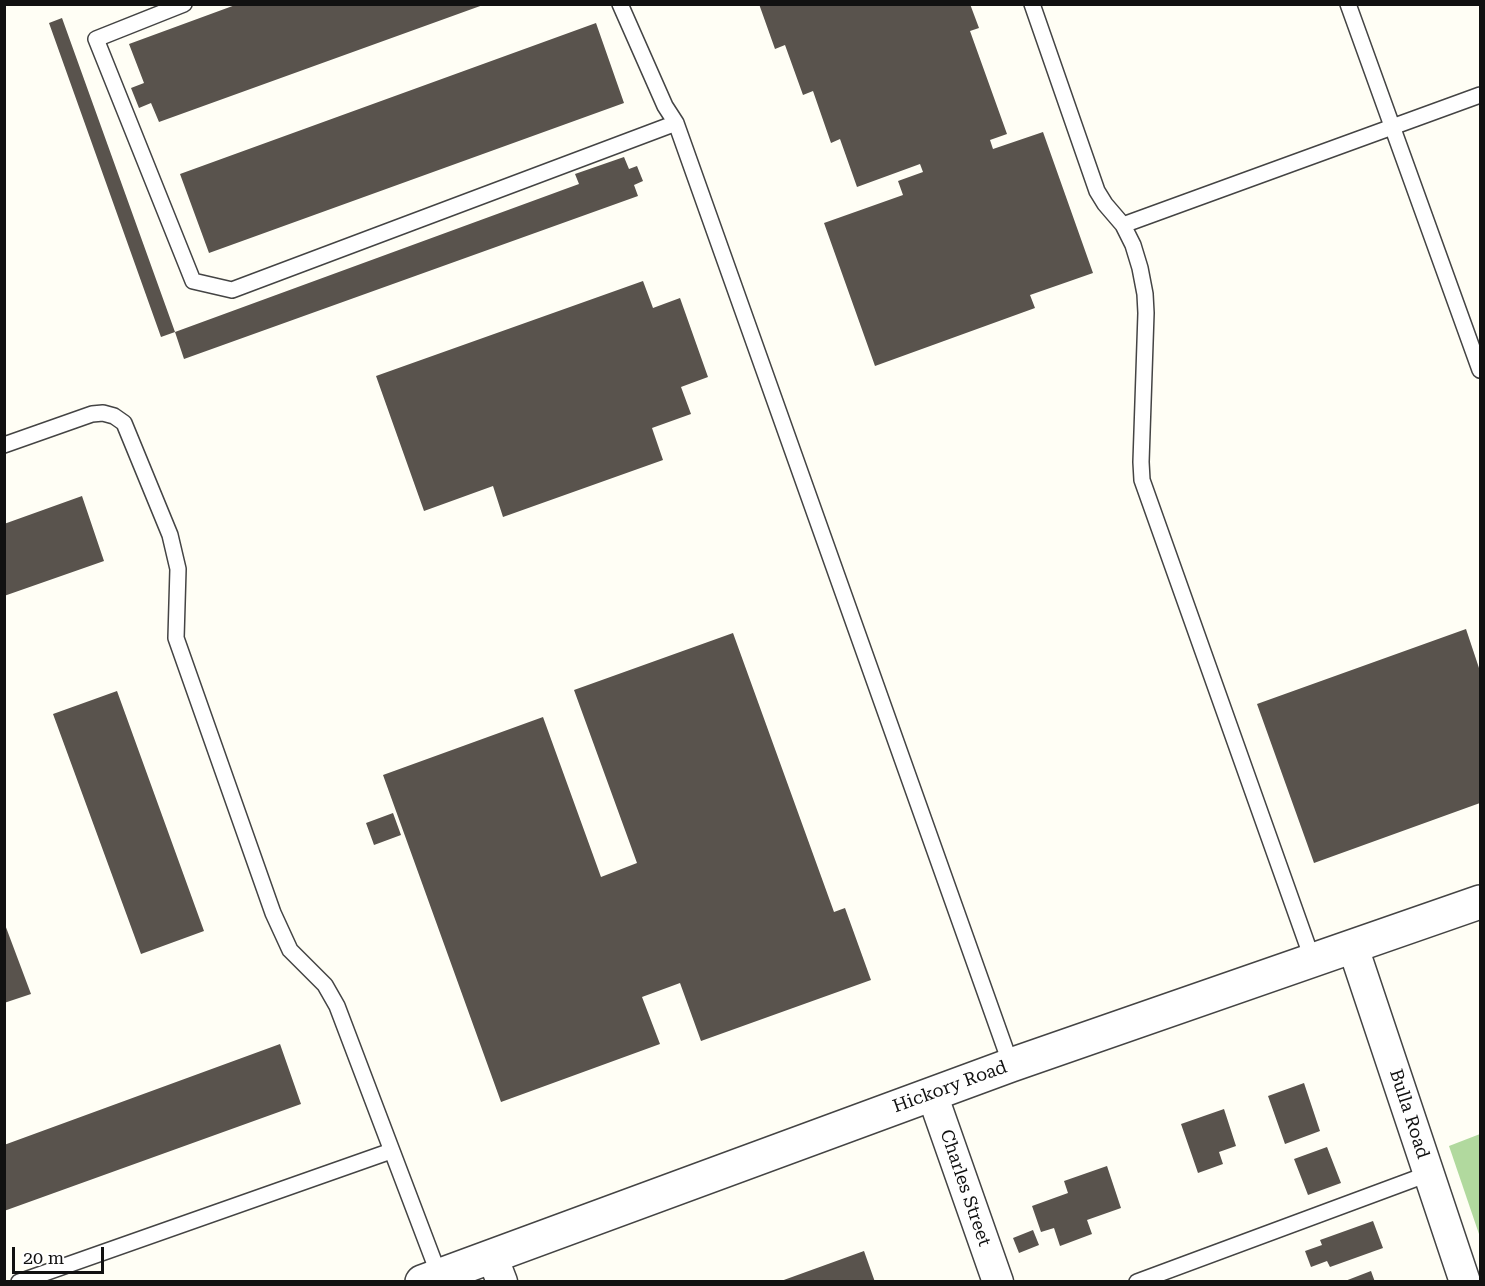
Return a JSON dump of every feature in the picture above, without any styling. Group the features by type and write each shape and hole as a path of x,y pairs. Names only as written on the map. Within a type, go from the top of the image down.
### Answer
{"street":[{"name":"Hickory Road","path":"431,1278 497,1269 932,1094 1480,902"},
{"name":"Bulla Road","path":"1353,947 1465,1281"},
{"name":"Charles Street","path":"932,1094 998,1281"}],"lane":[{"path":"184,4 96,39 192,281 232,290 676,123"},
{"path":"620,4 665,106 676,123 1011,1065"},
{"path":"1032,4 1097,191 1123,225 1136,256 1145,294 1146,313 1142,480 1313,961"},
{"path":"1348,4 1480,369"},
{"path":"1123,225 1480,95"},
{"path":"4,446 92,414 103,413 114,416 124,423 170,535 178,569 176,638 273,914 290,950 325,985 337,1006 391,1150 431,1278"},
{"path":"19,1281 391,1150"},
{"path":"1137,1281 1428,1174"}],"green space":[{"path":"1480,1134 1480,1237 1449,1146"}],"building":[{"path":"238,4 483,5 159,122 151,103 139,108 131,88 144,83 129,44"},
{"path":"759,4 970,4 979,28 970,31 1007,134 990,140 993,149 1043,132 1093,273 1030,295 1035,308 875,366 824,223 903,195 898,181 923,172 920,164 857,187 840,139 831,143 813,91 803,95 785,45 775,49"},
{"path":"62,18 175,332 161,337 49,23"},
{"path":"596,23 624,103 209,253 180,174"},
{"path":"624,157 629,169 637,166 643,181 634,185 638,196 184,359 175,332 579,184 575,174"},
{"path":"643,281 653,308 680,298 708,377 681,387 691,414 652,428 663,460 503,517 493,486 424,511 376,376"},
{"path":"82,496 104,561 4,596 4,524"},
{"path":"1466,629 1480,671 1480,803 1314,863 1257,704"},
{"path":"733,633 834,912 845,908 871,980 701,1041 680,983 642,997 660,1044 501,1102 383,775 543,717 601,877 637,863 574,690"},
{"path":"117,691 204,931 141,954 53,714"},
{"path":"393,813 401,835 374,845 366,823"},
{"path":"4,922 31,994 4,1003"},
{"path":"280,1044 301,1104 4,1211 4,1145"},
{"path":"1304,1083 1320,1131 1285,1144 1268,1096"},
{"path":"1224,1109 1236,1146 1219,1152 1223,1164 1198,1173 1181,1124"},
{"path":"1327,1147 1341,1183 1308,1195 1294,1159"},
{"path":"1107,1166 1121,1208 1087,1220 1092,1234 1060,1246 1054,1228 1041,1232 1032,1206 1068,1193 1064,1181"},
{"path":"1373,1221 1383,1248 1330,1267 1327,1261 1311,1267 1305,1251 1322,1245 1320,1240"},
{"path":"1033,1230 1039,1245 1019,1253 1013,1238"},
{"path":"864,1251 875,1282 781,1281"},
{"path":"1371,1271 1375,1282 1345,1282 1345,1281"}]}
